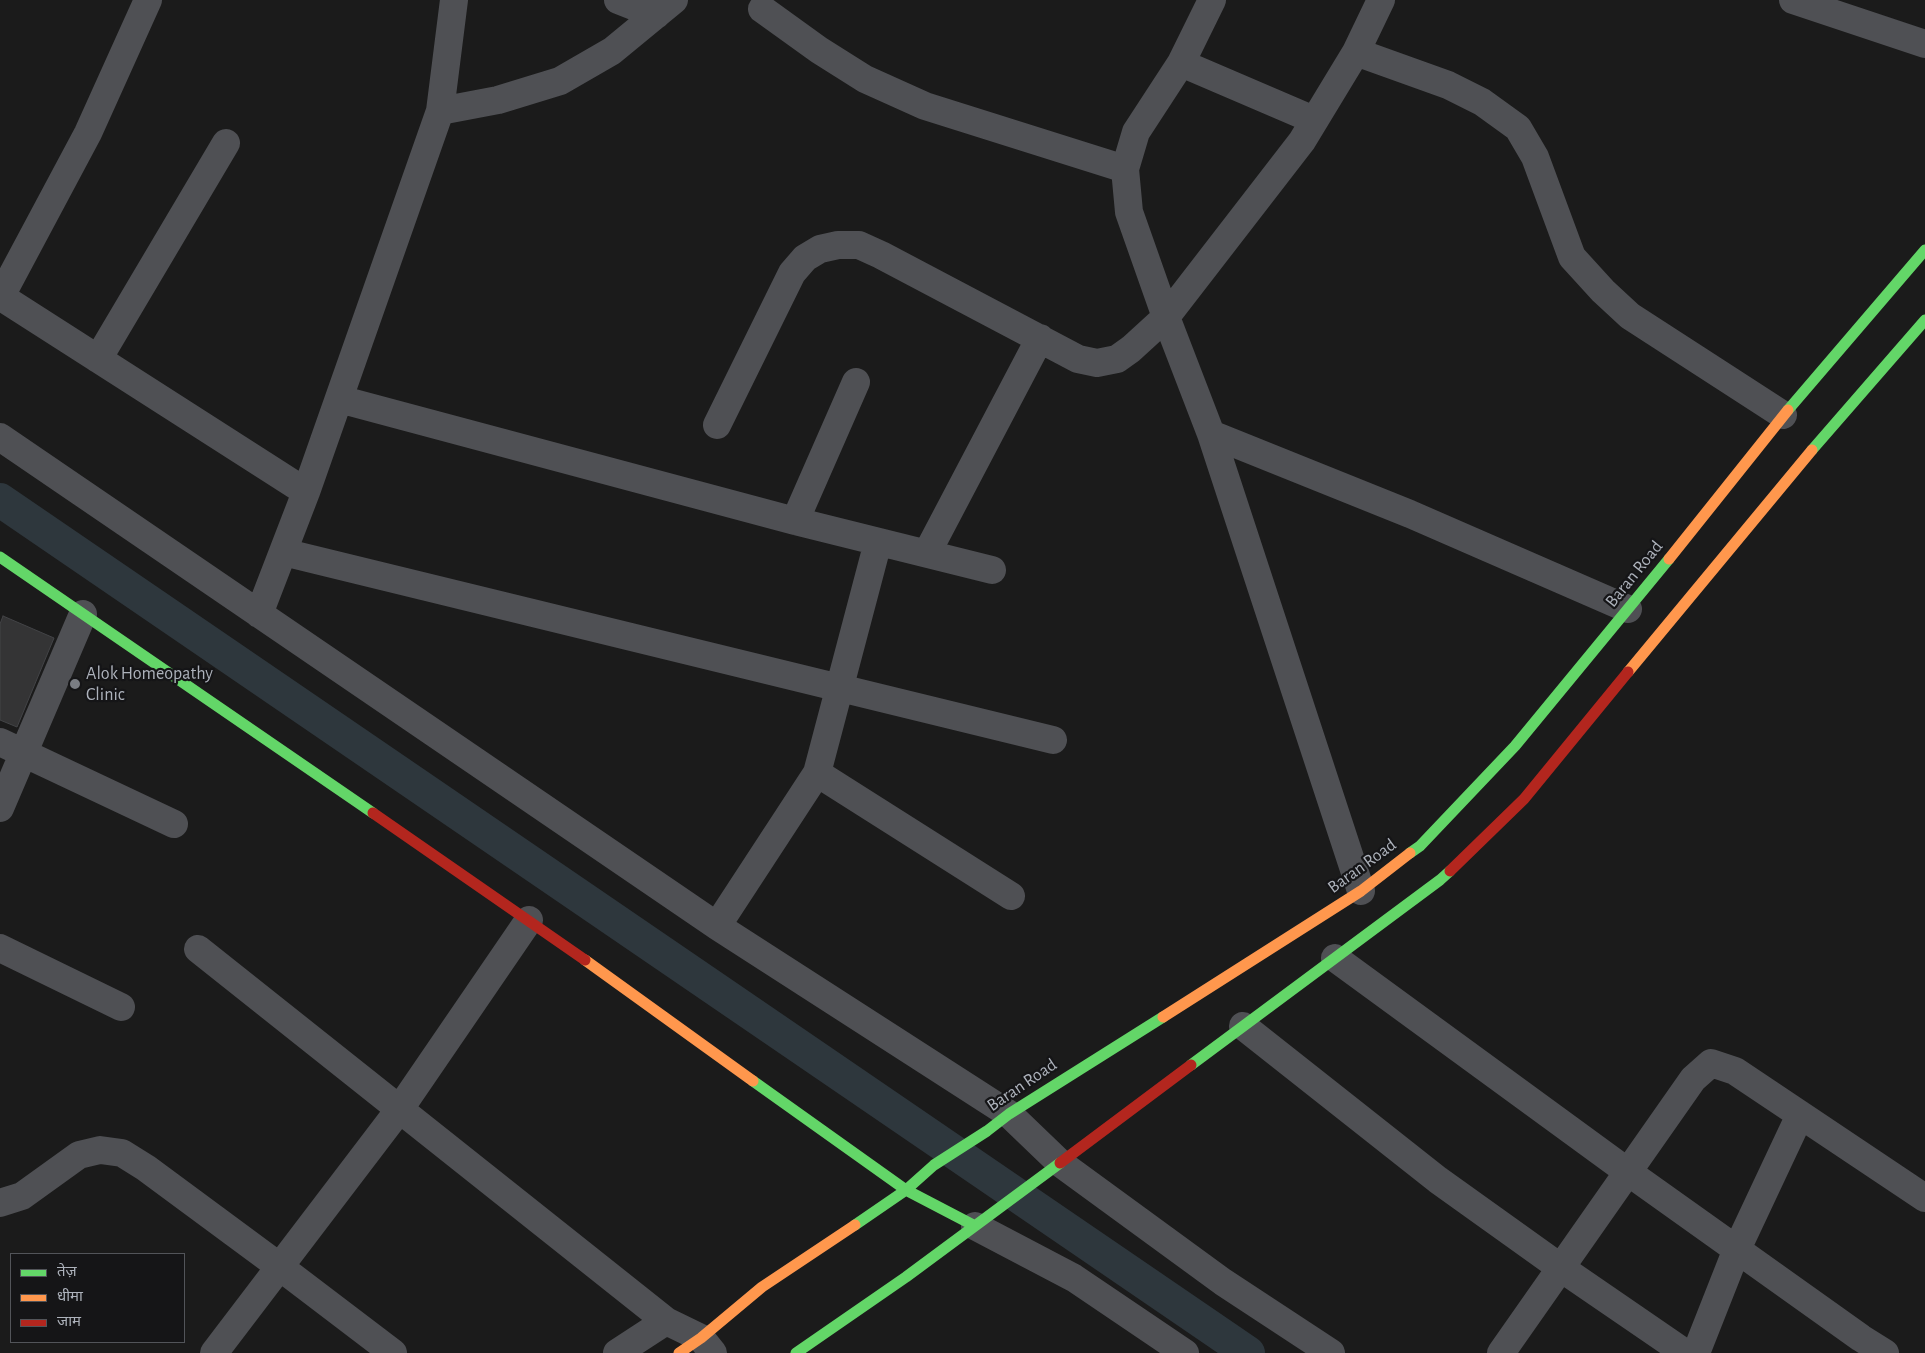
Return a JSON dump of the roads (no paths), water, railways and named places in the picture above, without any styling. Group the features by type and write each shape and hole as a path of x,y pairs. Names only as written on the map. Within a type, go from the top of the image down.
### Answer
{"main road":[{"name":"Baran Road","path":"678,1353 707,1345 762,1287 906,1190 934,1165 987,1131 1009,1114 1361,891 1420,846 1516,746 1783,415 1925,250"},
{"path":"796,1353 906,1277 1440,880 1524,800 1780,488 1925,320"},
{"path":"0,557 529,920 906,1190 984,1219"}],"street":[{"path":"148,0 88,133 0,297 306,492"},
{"path":"259,614 306,492 440,111 454,0"},
{"path":"618,0 665,7"},
{"path":"1212,0 1181,64 1136,132 1125,169 1129,212 1166,317 1211,434 1361,891"},
{"path":"717,425 792,273 805,258 820,249 838,245 859,245 881,255 1078,359 1097,363 1117,359 1131,349 1166,317 1302,141 1356,52 1381,0"},
{"path":"1793,0 1925,44"},
{"path":"760,3 819,50 865,80 925,106 1125,169"},
{"path":"440,111 498,100 560,81 612,51 665,7"},
{"path":"1356,52 1448,85 1482,102 1518,128 1535,157 1572,257 1603,291 1630,316 1783,415"},
{"path":"1181,64 1314,120"},
{"path":"98,359 226,143"},
{"path":"926,553 1040,338"},
{"path":"795,521 856,382"},
{"path":"338,399 795,521 992,570"},
{"path":"1211,434 1410,514 1628,609"},
{"path":"0,438 717,926 1009,1114 1054,1168 1331,1353"},
{"path":"717,926 817,773 878,542"},
{"path":"283,552 1053,740"},
{"path":"0,808 12,748 83,614"},
{"path":"12,748 174,824"},
{"path":"817,773 1011,896"},
{"path":"214,1353 399,1110 529,920"},
{"path":"0,948 122,1007"},
{"path":"198,949 666,1321 707,1345"},
{"path":"1336,958 1628,1172 1861,1338 1885,1353"},
{"path":"1243,1026 1438,1180 1560,1268 1685,1353"},
{"path":"1501,1353 1692,1079 1711,1063 1735,1071 1925,1198"},
{"path":"1696,1353 1736,1249 1800,1115"},
{"path":"0,1203 22,1196 80,1156 100,1150 122,1153 146,1168 393,1353"},
{"path":"984,1219 1184,1353"},
{"path":"617,1353 666,1321"}],"waterway":[{"path":"0,500 1248,1353"}],"place":[{"name":"Alok Homeopathy Clinic","path":"75,684"}]}
